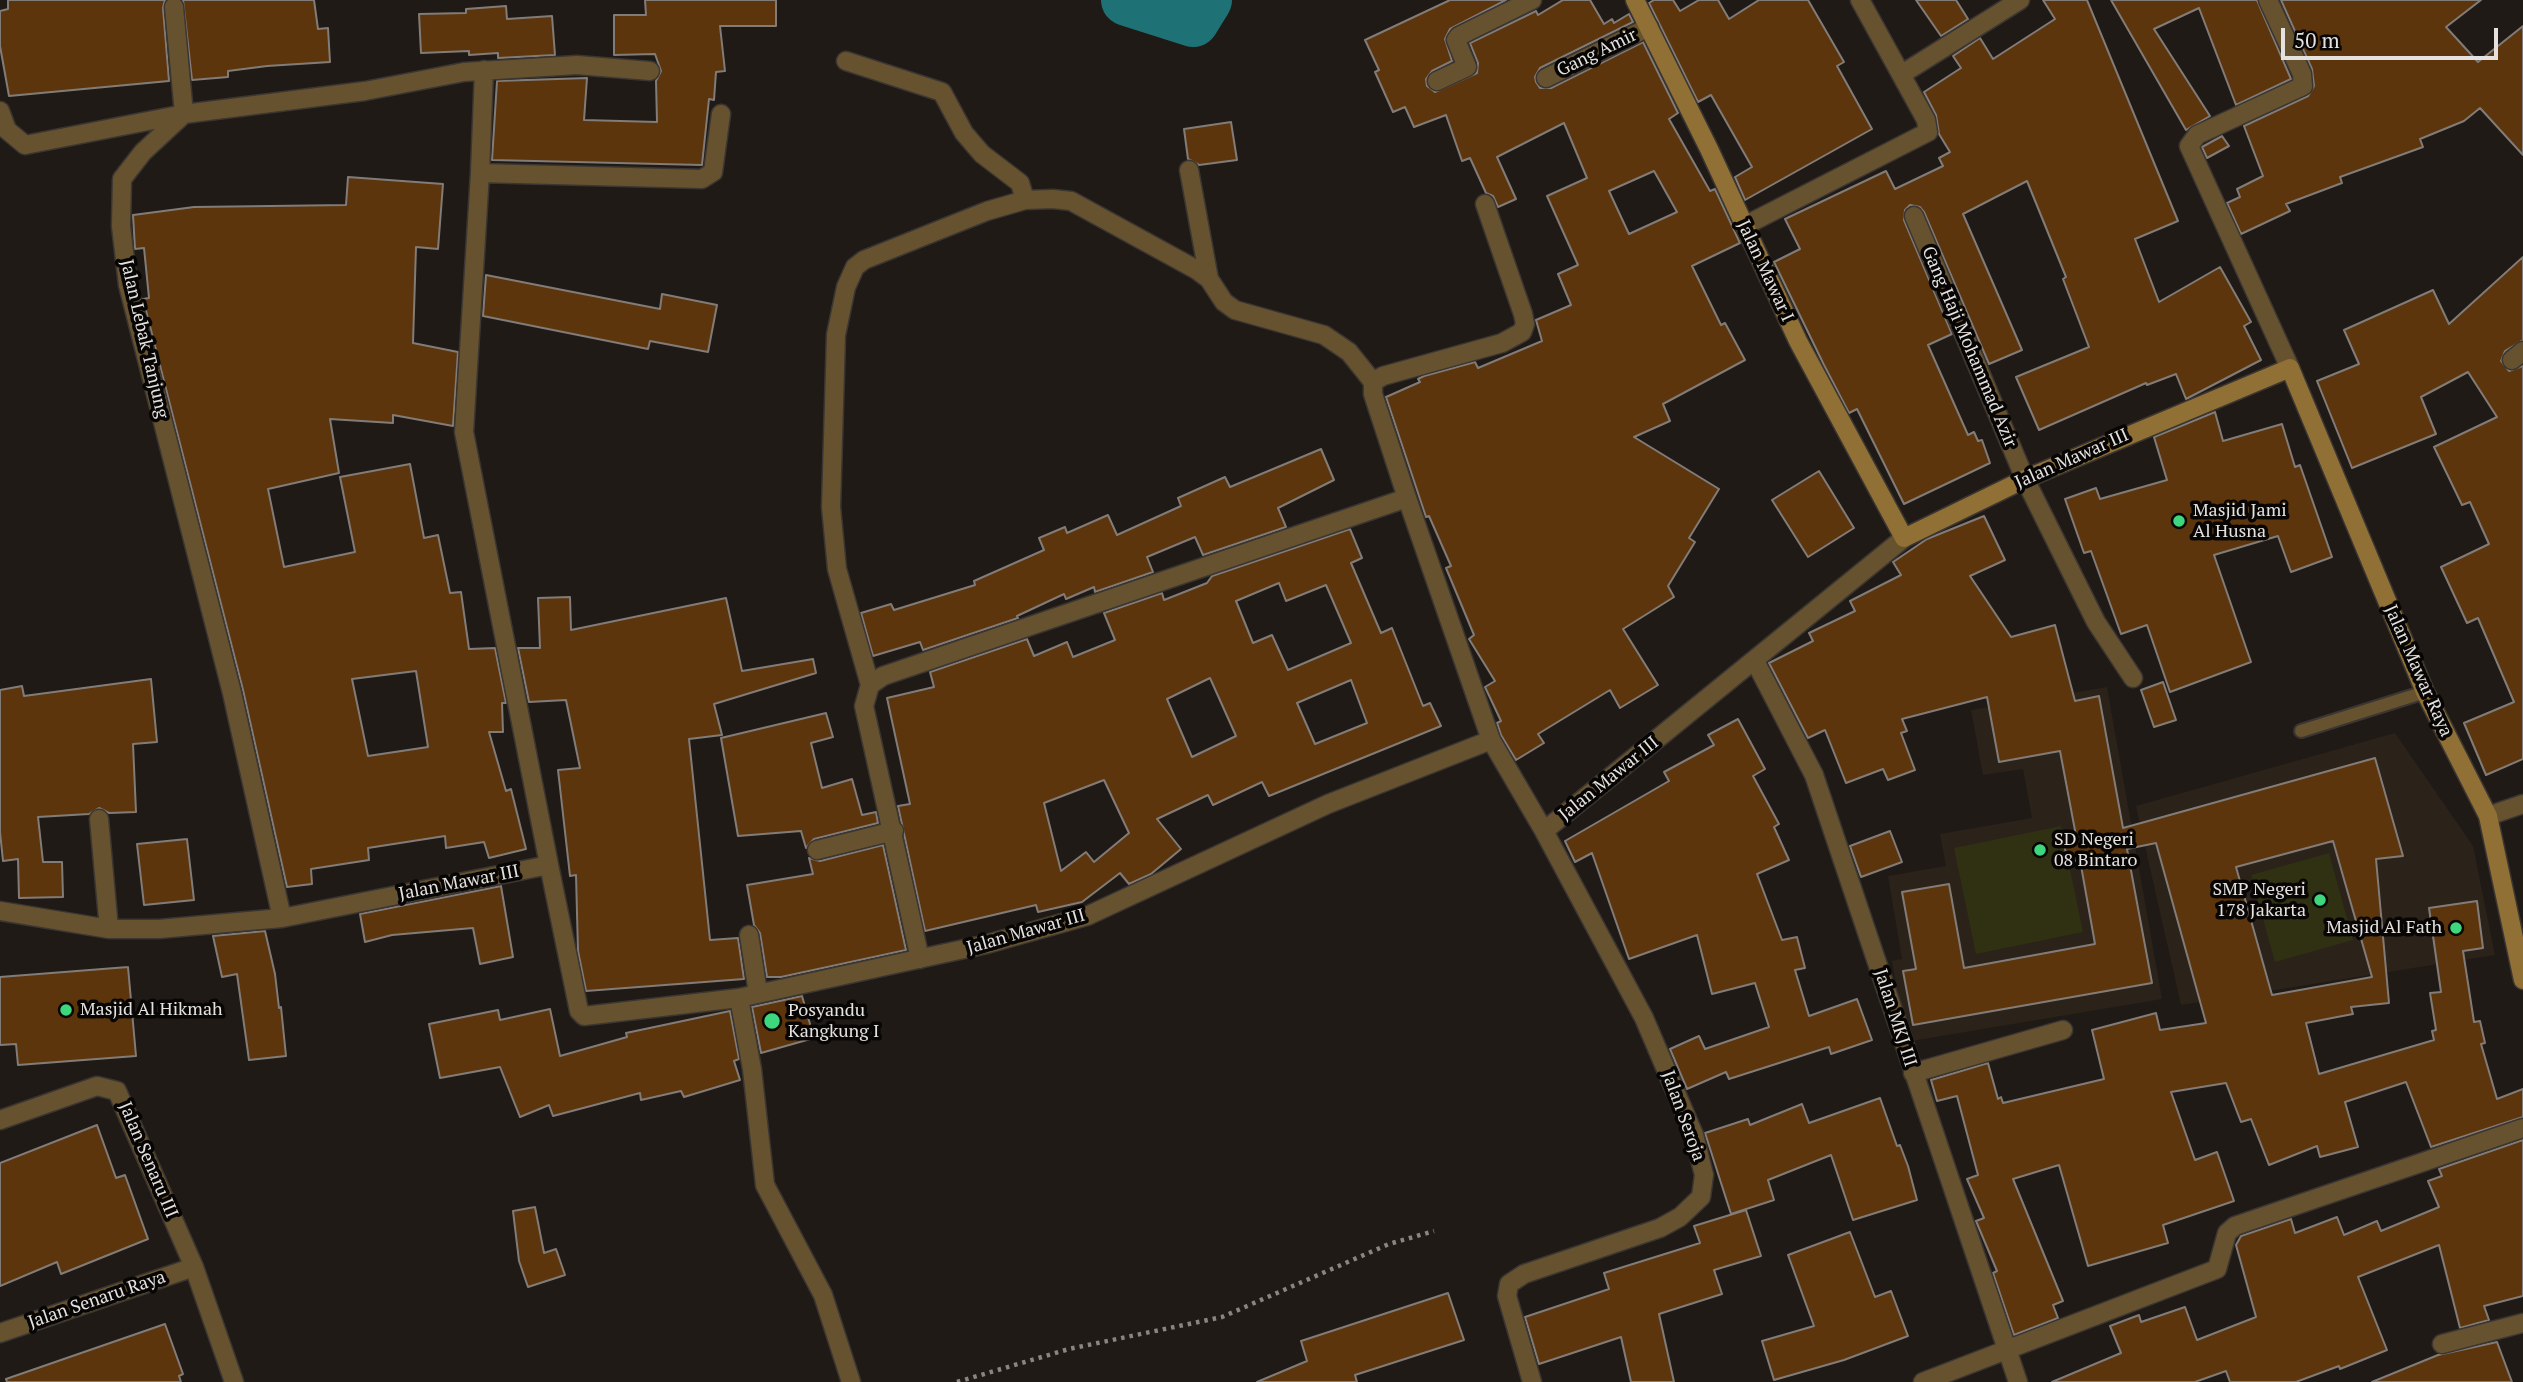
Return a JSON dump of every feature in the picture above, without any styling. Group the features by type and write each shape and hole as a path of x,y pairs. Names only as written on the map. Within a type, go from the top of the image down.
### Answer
{"street":[{"path":"1437,81 1467,67 1457,38 1532,0"},
{"name":"Jalan Mawar I","path":"1635,0 1798,341 1904,538"},
{"path":"1744,226 1928,132 1926,120 1860,0"},
{"path":"1902,74 2020,0"},
{"path":"2268,0 2302,74 2303,86 2197,135 2189,146 2290,368"},
{"path":"174,7 184,114"},
{"name":"Gang Amir","path":"1546,78 1649,27"},
{"path":"846,61 942,92 964,133 982,154 1020,183 1025,200"},
{"path":"0,111 6,130 24,145 184,114 365,91 484,71 578,65 650,71"},
{"path":"484,71 464,432 549,865"},
{"name":"Jalan Lebak Tanjung","path":"184,114 143,152 122,179 121,226 128,285 232,693 282,918"},
{"path":"480,173 702,179 713,172 721,114"},
{"path":"1189,170 1209,279 1224,302 1235,310 1324,335 1337,343 1374,382 1373,394 1491,740"},
{"path":"920,959 894,831 864,706 870,685 837,569 831,507 836,335 846,286 855,267 864,260 987,211 1025,200 1071,201 1209,279"},
{"path":"1374,382 1383,376 1502,343 1522,332 1525,324 1523,314 1485,204"},
{"name":"Gang Haji Mohammad Azir","path":"1914,216 2025,479"},
{"name":"Jalan Mawar III","path":"0,911 109,929 159,929 282,918 549,865 579,1011 583,1016 739,998 1037,932 1087,916 1328,804 1491,740 1544,831 1904,538 2025,479 2290,368"},
{"name":"Jalan Mawar Raya","path":"2290,368 2425,692 2488,816 2523,980"},
{"path":"2025,479 2096,622 2133,678"},
{"path":"870,685 883,676 1407,498"},
{"name":"Jalan MKJ III","path":"1755,661 1814,775 2018,1382"},
{"path":"2488,816 2523,804"},
{"path":"99,819 109,929"},
{"path":"817,850 894,831"},
{"name":"Jalan Seroja","path":"1532,1382 1508,1301 1509,1284 1524,1274 1660,1228 1680,1217 1701,1197 1704,1175 1694,1135 1644,1018 1544,831"},
{"path":"749,935 758,993"},
{"path":"739,998 752,1069 765,1185 822,1295 851,1382"},
{"path":"1913,1073 2063,1030"},
{"name":"Jalan Senaru III","path":"0,1120 97,1086 114,1089 122,1098 194,1266"},
{"path":"1923,1382 2217,1269 2227,1233 2235,1226 2523,1128"},
{"path":"194,1266 234,1382"},
{"name":"Jalan Senaru Raya","path":"0,1333 194,1266"},
{"path":"2442,1344 2523,1323"}],"lane":[{"path":"2301,731 2425,692"}],"path":[{"path":"957,1382 1069,1349 1222,1317 1389,1244 1434,1231"}],"shaded area":[{"name":"SD Negeri 08 Bintaro","path":"2107,687 2162,999 1906,1042 1892,961 1902,959 1888,876 1946,866 1940,834 2032,818 2023,769 1983,775 1971,710"},
{"name":"SMP Negeri 178 Jakarta","path":"2395,733 2473,846 2495,955 2181,1005 2136,806"}],"green space":[{"path":"2061,826 2083,932 1976,954 1954,848"},
{"path":"2329,853 2353,940 2275,962 2251,875"}],"building":[{"path":"8,0 165,0 163,8 169,81 9,96 0,46 0,11 8,9"},
{"path":"183,0 314,0 318,29 328,28 330,62 228,71 228,77 192,80"},
{"path":"645,0 776,0 776,26 720,26 725,71 716,72 714,100 709,99 702,165 492,160 497,81 587,78 584,120 657,122 656,81 661,71 655,54 614,55 614,15 646,15"},
{"path":"1450,0 1506,0 1450,29 1445,39 1452,61 1432,71 1426,79 1427,86 1435,92 1477,73 1478,63 1470,43 1536,11 1538,15 1563,0 1590,0 1604,24 1612,19 1614,23 1629,14 1633,22 1540,68 1535,77 1536,82 1540,88 1551,88 1643,42 1678,113 1669,119 1710,191 1715,189 1740,243 1692,266 1721,325 1725,323 1745,360 1663,404 1670,421 1634,437 1719,489 1689,538 1695,542 1668,586 1674,597 1623,629 1658,685 1620,708 1610,690 1538,734 1544,743 1516,760 1501,735 1497,723 1501,721 1485,687 1495,681 1469,639 1474,635 1446,568 1451,566 1429,516 1426,517 1386,397 1420,382 1418,379 1424,376 1475,362 1478,368 1542,341 1536,320 1571,305 1558,274 1578,265 1547,196 1587,178 1564,123 1497,157 1516,199 1498,207 1493,196 1486,193 1470,158 1462,161 1446,115 1414,127 1405,107 1393,112 1375,72 1379,70 1365,40","holes":["1654,171 1677,212 1629,234 1609,191"]},
{"path":"1654,0 1673,0 1680,11 1699,0 1718,0 1729,19 1759,0 1808,0 1844,62 1837,66 1872,129 1745,200 1735,177 1752,167 1711,95 1698,102 1649,3"},
{"path":"1916,0 1956,0 1968,19 1941,36"},
{"path":"2043,0 2087,0 2178,221 2135,239 2159,302 2220,267 2251,322 2244,326 2261,360 2186,399 2176,374 2147,385 2146,383 2039,430 2016,377 2089,347 2063,279 2066,277 2027,181 1963,214 2022,350 1989,364 1924,212 1920,207 1910,205 1905,210 1904,220 1952,334 1928,345 1968,435 1974,432 1978,441 1982,440 1990,463 1904,504 1857,409 1849,413 1774,262 1800,249 1785,219 1886,171 1895,189 1943,166 1939,158 1950,152 1939,134 1936,115 1924,92 1961,68 1953,56 1980,38 1993,59 2055,19"},
{"path":"2111,0 2257,0 2291,79 2236,105 2199,8 2154,29 2210,116 2186,130"},
{"path":"2281,0 2481,0 2446,27 2478,62 2523,26 2523,155 2480,108 2464,121 2420,139 2423,147 2340,177 2342,183 2286,204 2290,211 2241,234 2227,203 2240,197 2237,189 2263,176 2244,126 2308,96 2314,86 2312,69"},
{"path":"506,6 507,19 552,16 555,55 498,58 498,53 469,55 469,51 421,53 419,14 466,13 466,9"},
{"path":"1231,122 1237,160 1199,165 1188,159 1184,129"},
{"path":"2222,136 2229,146 2207,158 2202,147"},
{"path":"348,177 443,184 438,249 416,247 413,343 458,352 453,426 393,415 393,423 330,419 339,473 268,489 284,567 355,552 340,477 410,464 424,538 438,535 450,593 461,592 469,649 495,648 506,703 502,703 503,732 489,732 506,791 511,789 526,849 489,858 484,842 446,848 445,836 368,848 369,860 311,869 312,884 287,887 243,690 143,299 149,298 144,248 135,249 133,215 194,207 346,205","holes":["416,671 428,747 368,756 352,679"]},
{"path":"2523,257 2523,340 2505,351 2501,361 2509,371 2523,366 2523,759 2486,775 2464,723 2514,702 2478,618 2467,623 2441,567 2489,544 2470,502 2462,505 2434,447 2497,417 2468,372 2421,397 2436,434 2352,468 2317,381 2359,364 2344,330 2433,290 2449,324"},
{"path":"486,275 660,309 662,294 717,305 708,352 650,341 648,349 483,316"},
{"path":"2215,412 2223,441 2282,424 2295,467 2300,465 2332,557 2291,572 2278,536 2214,555 2251,662 2170,692 2147,625 2121,634 2091,551 2084,553 2065,499 2096,488 2100,499 2167,480 2154,437"},
{"path":"1321,449 1334,480 1278,508 1286,527 1203,555 1195,537 1147,557 1153,572 1095,592 1094,587 1066,599 1064,594 1017,616 1018,618 923,650 920,642 873,656 861,613 891,604 894,610 975,585 974,581 1044,550 1039,538 1065,527 1067,533 1108,515 1117,535 1181,506 1178,498 1225,477 1230,487"},
{"path":"1819,471 1854,528 1808,557 1772,500"},
{"path":"1984,516 2005,560 1970,576 2011,637 2055,625 2075,701 2099,696 2123,828 2375,758 2403,856 2376,859 2389,1003 2351,1007 2353,1014 2306,1023 2319,1074 2434,1040 2432,1031 2436,1030 2430,993 2441,992 2429,908 2477,901 2483,948 2463,951 2474,1022 2480,1021 2485,1043 2481,1044 2497,1099 2523,1089 2523,1117 2431,1147 2406,1082 2345,1102 2358,1147 2320,1157 2317,1146 2269,1165 2251,1119 2241,1122 2226,1083 2171,1092 2195,1160 2217,1152 2234,1201 2163,1225 2168,1243 2088,1266 2059,1165 2013,1179 2063,1301 2053,1305 2058,1318 2014,1335 1993,1273 1997,1271 1976,1221 1984,1218 1967,1179 1978,1175 1957,1096 1937,1101 1931,1080 1988,1063 1998,1099 2001,1097 2003,1103 2104,1079 2092,1030 2156,1013 2160,1030 2206,1023 2156,843 2127,849 2152,983 1913,1025 1903,971 1916,969 1902,892 1949,884 1964,968 2095,944 2080,860 2068,863 2064,844 2077,841 2060,751 1999,762 1987,697 1902,719 1907,731 1901,733 1915,770 1888,780 1883,769 1846,783 1825,730 1808,738 1769,663 1813,641 1809,633 1855,611 1850,601 1901,575 1893,562 1927,539","holes":["2333,841 2372,977 2272,995 2236,867"]},
{"path":"1350,529 1362,558 1351,563 1381,633 1392,628 1423,706 1430,703 1441,726 1269,796 1262,782 1213,805 1208,795 1157,819 1181,849 1151,874 1129,884 1120,873 1082,902 1038,912 1036,905 925,931 898,806 910,804 887,698 934,687 930,672 1027,639 1034,656 1067,642 1073,657 1115,640 1104,613 1162,593 1164,600 1207,583 1212,576","holes":["1279,583 1286,601 1326,585 1351,643 1288,670 1272,635 1253,643 1236,601","1210,678 1236,736 1192,757 1167,699","1351,680 1367,723 1315,744 1297,703","1104,780 1129,833 1094,862 1086,852 1061,871 1044,803"]},
{"path":"570,597 571,630 726,598 742,671 813,659 816,673 714,704 722,735 689,739 710,940 738,938 744,979 586,991 578,951 576,875 570,876 558,770 580,768 566,700 529,702 518,648 540,648 538,598"},
{"path":"151,679 157,742 133,744 136,812 109,813 99,808 89,814 38,817 43,862 62,862 63,897 19,898 18,859 3,861 0,832 0,690 22,686 24,696"},
{"path":"2163,682 2176,720 2154,727 2141,690"},
{"path":"826,713 833,737 811,743 822,788 852,779 862,815 876,812 878,823 814,839 806,848 801,831 738,836 721,738"},
{"path":"1738,719 1765,769 1753,776 1779,824 1774,827 1789,860 1757,874 1782,940 1797,937 1805,968 1795,970 1809,1016 1857,999 1872,1040 1831,1054 1829,1047 1729,1079 1726,1072 1687,1089 1670,1049 1699,1036 1705,1049 1769,1027 1755,983 1712,994 1697,935 1629,959 1592,853 1575,862 1565,841 1669,781 1664,772 1714,745 1708,735"},
{"path":"1890,831 1902,862 1861,877 1850,846"},
{"path":"187,839 194,900 144,905 137,844"},
{"path":"883,845 906,950 781,977 767,977 760,933 754,925 747,885 813,874 809,858 820,861"},
{"path":"501,886 513,957 480,964 473,928 392,935 365,942 360,914"},
{"path":"265,931 275,974 279,1008 281,1007 286,1056 249,1060 237,974 222,977 213,936"},
{"name":"Masjid Al Hikmah","path":"128,967 136,1056 18,1065 16,1044 0,1045 0,977"},
{"path":"802,996 814,1038 761,1053 752,1007"},
{"path":"550,1009 560,1056 627,1037 626,1033 730,1011 739,1059 734,1061 740,1080 684,1097 681,1091 641,1100 640,1093 553,1116 549,1105 520,1117 500,1067 440,1078 429,1024 498,1010 500,1020"},
{"path":"1880,1098 1897,1146 1900,1145 1908,1166 1917,1200 1853,1220 1831,1155 1768,1180 1774,1200 1731,1214 1705,1133 1748,1119 1750,1125 1802,1104 1809,1123"},
{"path":"97,1125 116,1178 125,1175 148,1239 61,1274 57,1262 0,1286 0,1163"},
{"path":"2523,1140 2523,1296 2484,1306 2489,1320 2460,1328 2439,1245 2358,1277 2387,1350 2340,1369 2339,1366 2296,1382 2230,1382 2226,1371 2195,1382 2052,1382 2121,1353 2110,1326 2139,1315 2141,1322 2185,1307 2197,1340 2256,1317 2236,1245 2241,1236 2291,1219 2295,1233 2337,1217 2344,1235 2377,1221 2381,1231 2439,1207 2428,1181 2442,1176 2439,1169"},
{"path":"535,1207 544,1253 556,1249 565,1275 528,1287 519,1261 513,1211"},
{"path":"1746,1210 1761,1256 1714,1270 1722,1294 1659,1314 1674,1382 1631,1382 1621,1337 1539,1364 1525,1317 1609,1289 1604,1273 1700,1243 1694,1226"},
{"path":"1850,1232 1875,1297 1891,1291 1908,1336 1844,1360 1774,1380 1762,1341 1814,1326 1788,1255"},
{"path":"1448,1293 1464,1340 1355,1375 1357,1382 1257,1382 1307,1361 1301,1341"},
{"path":"165,1324 183,1374 179,1376 181,1382 7,1382 6,1379"},
{"path":"2497,1342 2512,1382 2372,1382 2438,1355"}],"waterway":[{"path":"1127,0 1193,21 1206,0"}],"place":[{"name":"Masjid Jami Al Husna","path":"2179,521"},
{"name":"SD Negeri 08 Bintaro","path":"2040,850"},
{"name":"SMP Negeri 178 Jakarta","path":"2320,900"},
{"name":"Masjid Al Fath","path":"2456,928"},
{"name":"Masjid Al Hikmah","path":"66,1010"},
{"name":"Posyandu Kangkung I","path":"772,1021"}]}
